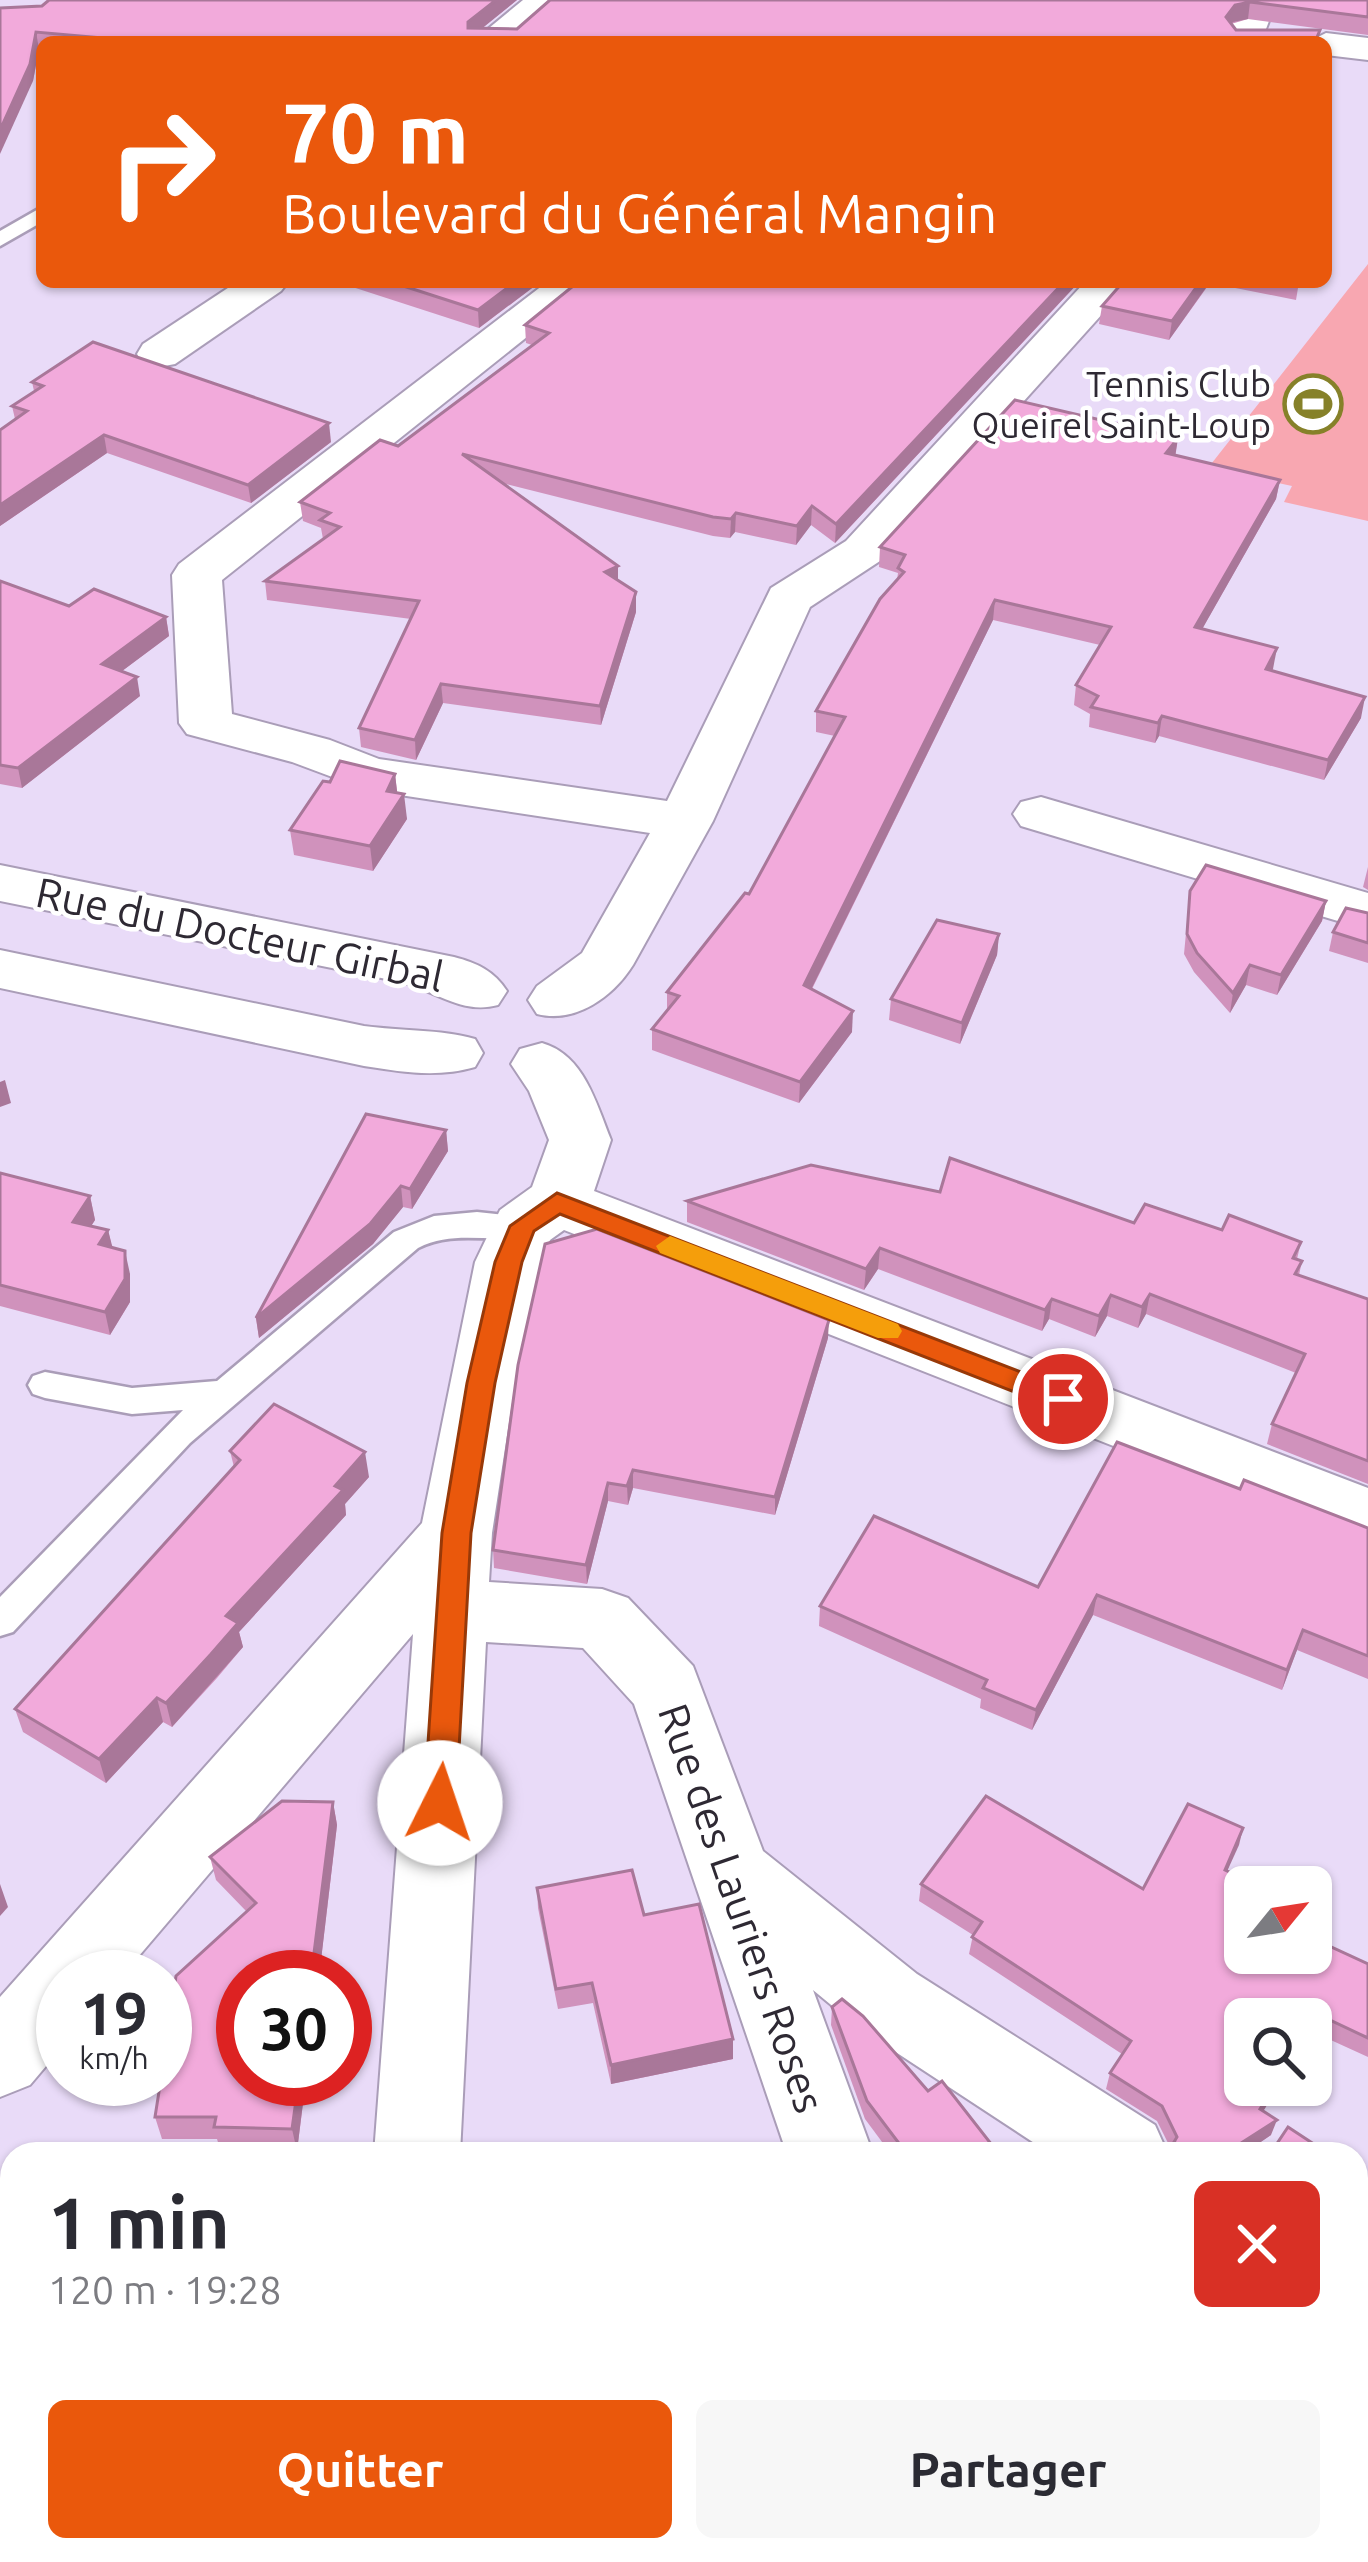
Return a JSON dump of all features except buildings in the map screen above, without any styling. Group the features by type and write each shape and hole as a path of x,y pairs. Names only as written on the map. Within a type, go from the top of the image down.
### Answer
{"street":[{"path":"498,36 547,0"},
{"path":"1249,25 1290,36"},
{"path":"1332,45 1368,49"},
{"path":"159,354 257,288"},
{"path":"566,288 196,574 206,723 311,751 367,774 692,806"},
{"path":"418,2142 457,1533 481,1383 508,1262 573,1169 580,1140 569,1108 542,1064 558,1054 572,1027 569,1012 558,1000 604,964 692,806 789,599 863,551 1103,288"},
{"path":"1041,814 1368,912"},
{"name":"Rue du Docteur Girbal","path":"0,883 401,963 454,976 477,991"},
{"name":"Rue du Docteur Girbal","path":"0,969 364,1046 418,1054 453,1053 483,1069 503,1071 542,1064"},
{"name":"Rue du Docteur Girbal","path":"453,1053 444,1031 452,1008 477,991 520,986 558,1000"},
{"path":"540,1214 1368,1518"},
{"path":"94,1950 457,1533"},
{"name":"Rue des Lauriers Roses","path":"452,1610 602,1619 666,1688 826,2142"},
{"path":"730,1873 888,2001 1105,2142"},
{"path":"0,2058 36,2016"}],"lane":[{"path":"0,240 36,217"},
{"path":"0,1621 178,1434 406,1240 429,1227 540,1214"},
{"path":"45,1384 132,1400 222,1394"}],"shaded area":[{"name":"Tennis Club Queirel Saint-Loup","path":"1368,264 1368,521 1284,502 1292,486 1208,468"}],"slow traffic":[{"path":"670,1246 888,1331"}],"place":[{"name":"Tennis Club Queirel Saint-Loup","path":"1313,404"}],"route":[{"path":"440,1803 457,1533 481,1383 508,1262 523,1226 557,1202 1063,1399"}]}
